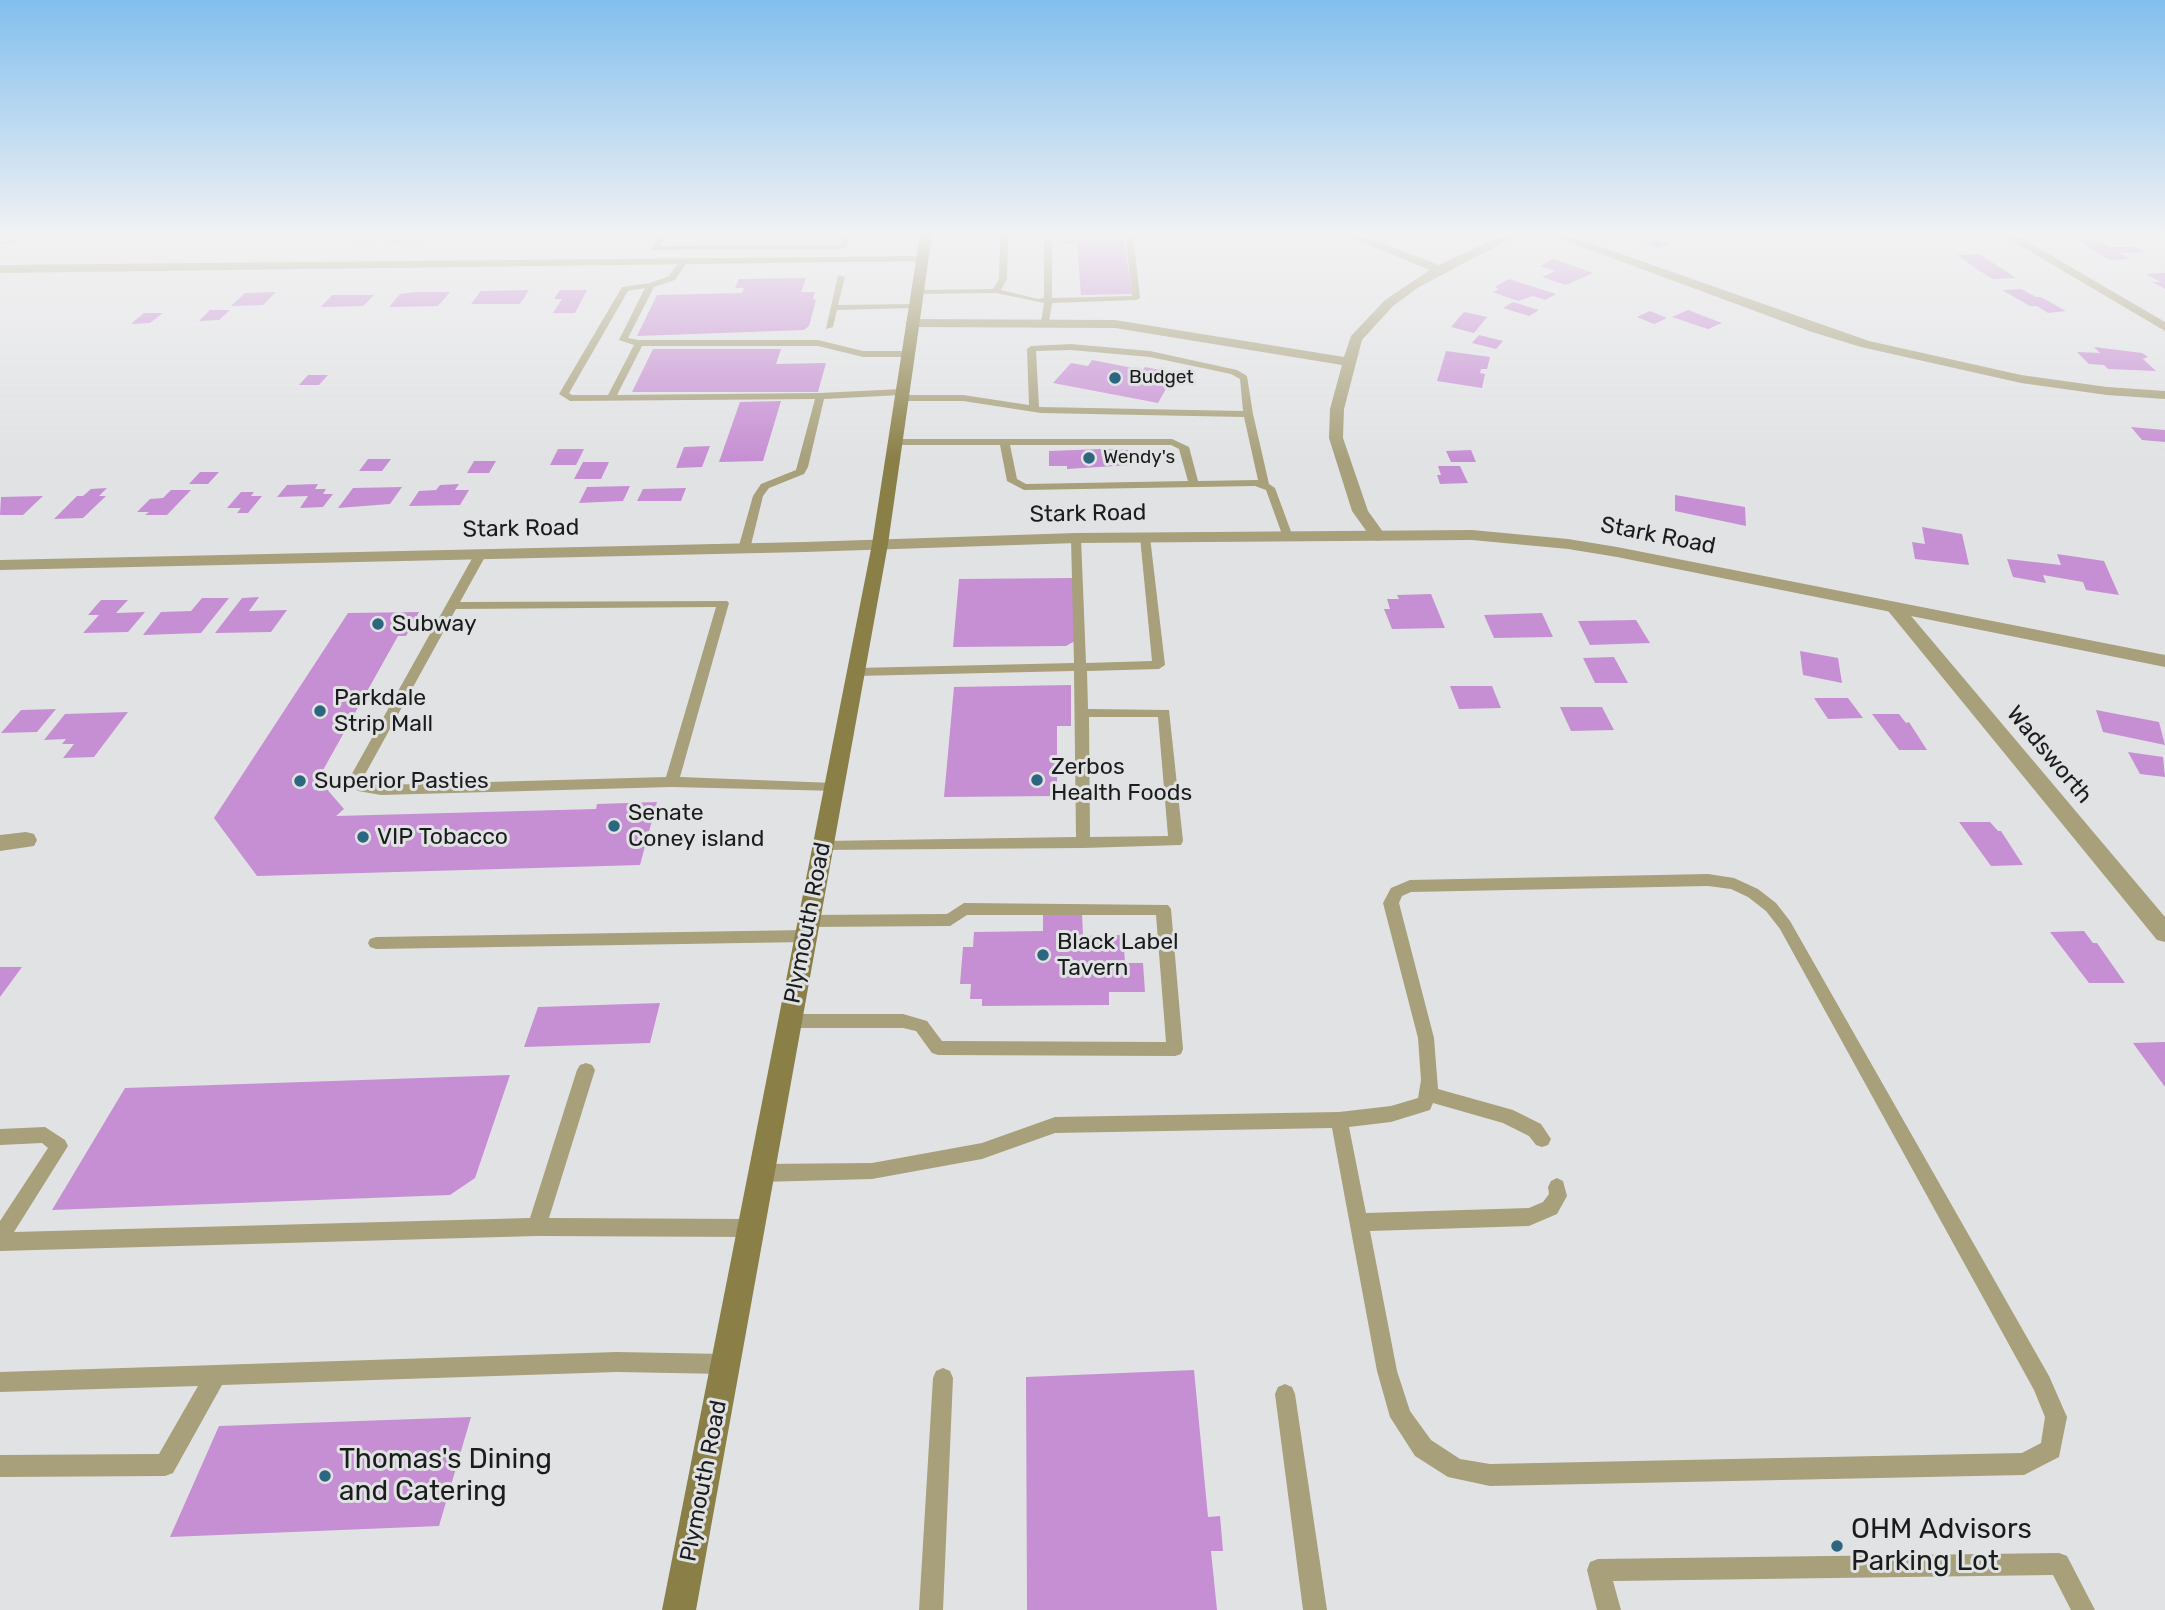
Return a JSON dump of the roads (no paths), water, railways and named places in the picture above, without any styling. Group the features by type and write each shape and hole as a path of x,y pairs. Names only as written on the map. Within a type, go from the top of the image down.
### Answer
{"main road":[{"name":"Plymouth Road","path":"680,1610 880,544 913,310"}],"street":[{"path":"1378,536 1360,511 1336,438 1336,409 1349,362 1362,331 1382,310"},
{"path":"1764,310 1888,350 2021,379 2096,390 2165,396"},
{"path":"2136,310 2165,327"},
{"path":"911,323 1085,322 1151,329 1349,362"},
{"name":"Stark Road","path":"0,565 744,549 1076,538 1472,535 1568,544 2165,661"},
{"name":"Wadsworth","path":"1895,608 2165,933"},
{"path":"0,843 26,840"}],"lane":[{"path":"609,340 618,310"},
{"path":"632,310 565,394 570,398 901,395 963,398 1034,409 1248,414"},
{"path":"828,327 833,310"},
{"path":"1045,322 1047,310"},
{"path":"609,340 639,343 818,343 863,354 907,354"},
{"path":"611,398 639,343"},
{"path":"1034,409 1031,349 1070,347 1150,354 1234,372 1244,378 1248,414 1264,486"},
{"path":"744,549 758,496 765,486 800,472 803,467 820,396"},
{"path":"894,442 1172,442 1185,447 1194,484"},
{"path":"1005,444 1012,481 1024,487 1256,483 1270,488 1288,537"},
{"path":"856,672 1159,665 1145,537"},
{"path":"1076,538 1083,843"},
{"path":"480,555 356,779 363,788 381,790 672,782 834,788"},
{"path":"452,607 723,603 672,782"},
{"path":"823,846 1176,841 1164,713 1082,713"},
{"path":"761,1173 872,1171 982,1151 1055,1125 1339,1121 1391,1114 1424,1104 1429,1094 1430,1080 1426,1038 1391,903 1396,892 1410,886 1708,880 1734,884 1771,906 1785,925 2042,1383 2056,1417 2051,1449 2024,1464 1490,1475 1457,1469 1423,1448 1401,1417 1387,1371 1339,1121"},
{"path":"376,943 807,929 950,920 964,909 1163,908 1175,1049 938,1048 921,1026 903,1021 790,1021"},
{"path":"537,1227 586,1070"},
{"path":"1429,1094 1507,1116 1535,1130 1542,1139"},
{"path":"0,1137 45,1135 59,1146 0,1240"},
{"path":"1359,1222 1529,1217 1550,1208 1558,1196 1557,1187"},
{"path":"0,1240 537,1227 751,1228"},
{"path":"0,1382 617,1362 725,1364"},
{"path":"0,1466 165,1465 216,1375"},
{"path":"931,1610 943,1378"},
{"path":"1285,1394 1315,1610"},
{"path":"1609,1610 1598,1570 2059,1564 2083,1610"}],"place":[{"name":"Budget","path":"1115,378"},
{"name":"Wendy's","path":"1089,458"},
{"name":"Subway","path":"378,624"},
{"name":"Parkdale Strip Mall","path":"320,711"},
{"name":"Zerbos Health Foods","path":"1037,780"},
{"name":"Superior Pasties","path":"300,781"},
{"name":"Senate Coney island","path":"614,826"},
{"name":"VIP Tobacco","path":"363,837"},
{"name":"Black Label Tavern","path":"1043,955"},
{"name":"Thomas's Dining and Catering","path":"325,1476"},
{"name":"OHM Advisors Parking Lot","path":"1837,1546"}]}
